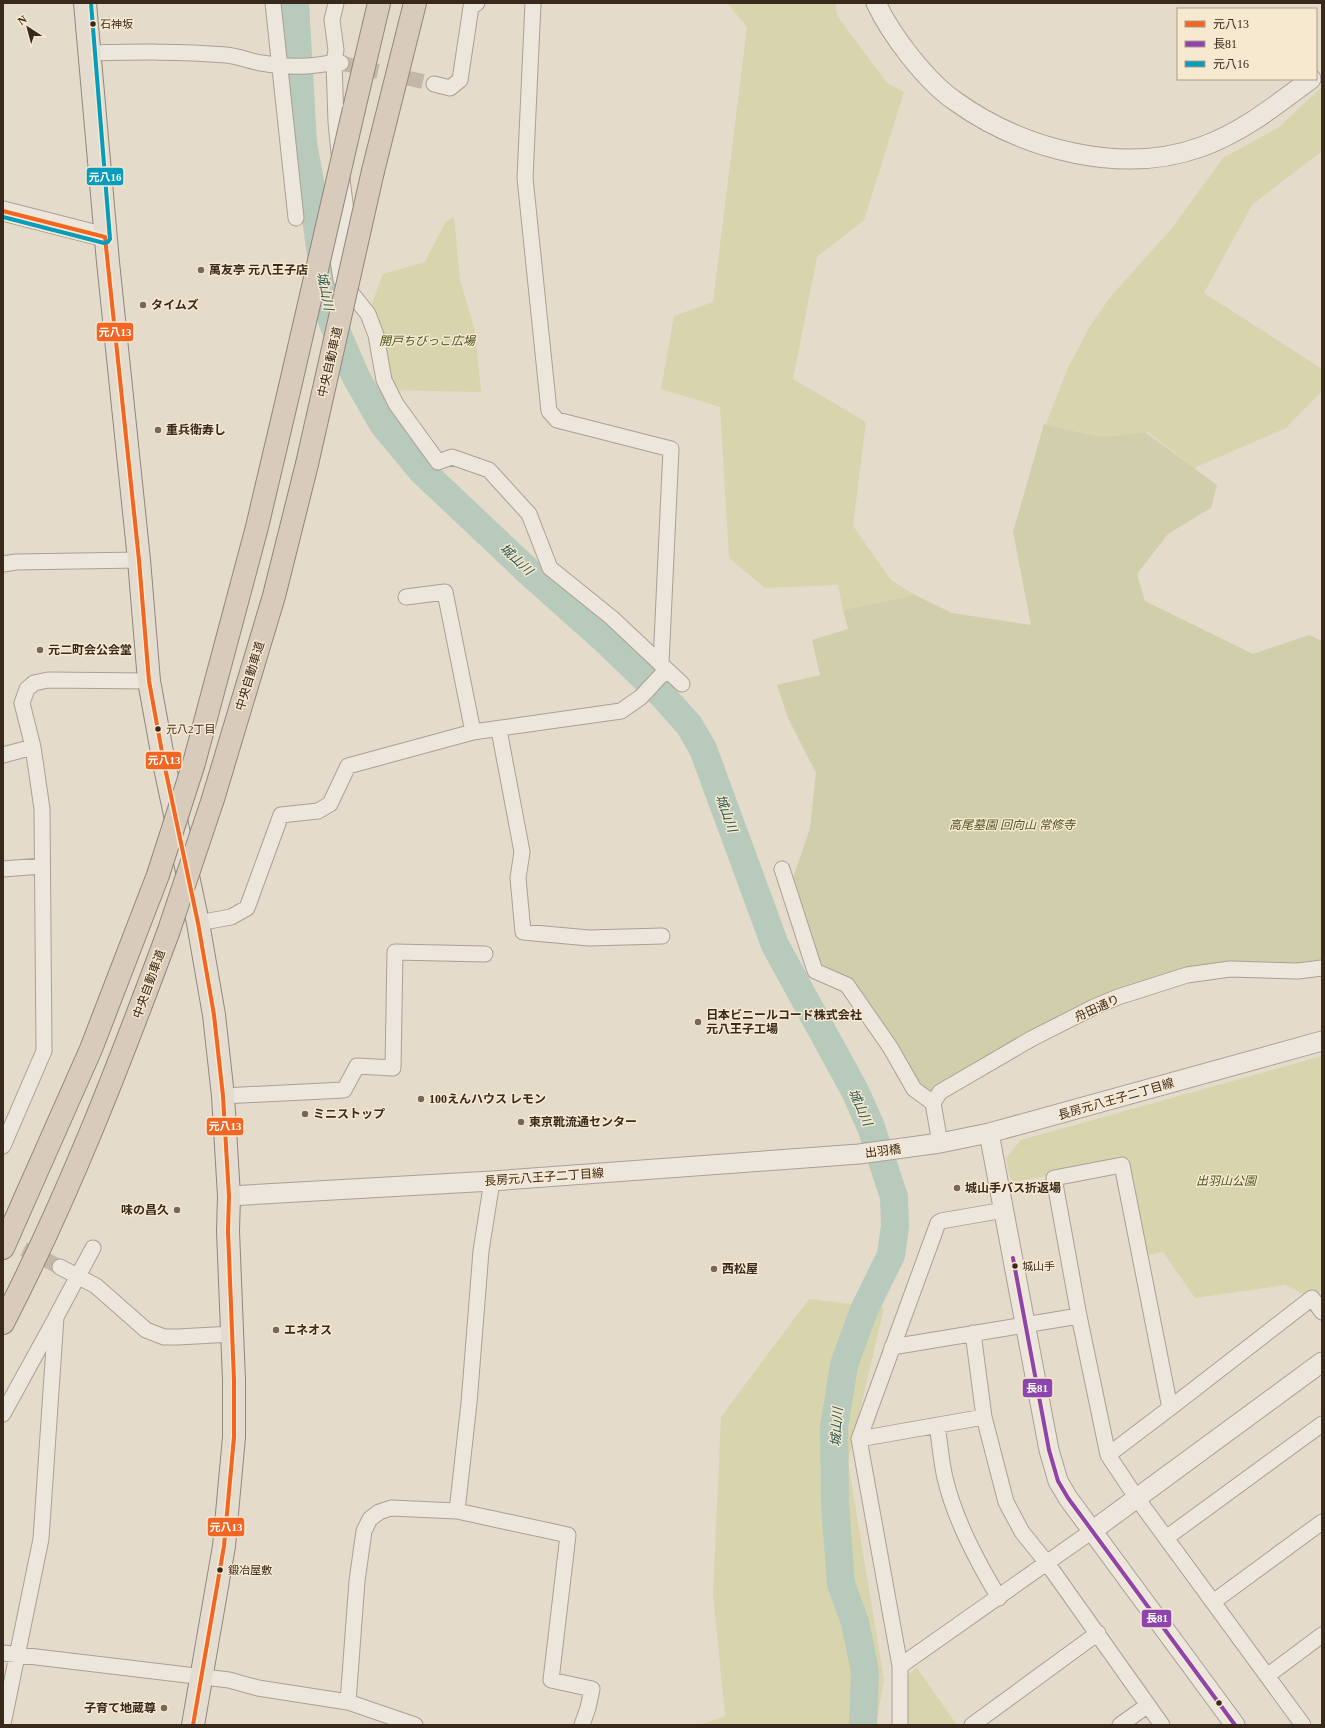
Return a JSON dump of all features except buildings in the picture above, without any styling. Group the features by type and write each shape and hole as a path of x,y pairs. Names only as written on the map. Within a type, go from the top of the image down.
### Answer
{"highway":[{"path":"3,1248 91,1049 158,875 194,763 257,527 379,3"},
{"name":"中央自動車道","path":"3,1322 78,1163 135,1022 168,933 213,799 274,596 307,464 373,171 415,3"}],"main road":[{"path":"85,3 105,237 139,560 149,681 164,763 198,923 214,1015 223,1096 228,1196 234,1437 224,1546 193,1725"}],"street":[{"path":"273,3 286,66 296,218"},
{"path":"336,3 332,20 336,50 333,63 336,122 346,211 338,260 341,280 368,314 376,335 384,380 396,404 438,462 452,457 489,470 528,514 550,568 612,618 663,669 682,684"},
{"path":"434,84 450,88 460,80 471,7 477,3"},
{"path":"198,923 231,917 246,908 281,815 318,811 330,804 348,766 473,732 499,730 621,711 641,697 663,669 671,449 557,420 549,411 525,178 533,3"},
{"path":"876,3 901,46 933,81 954,101 983,119 1031,142 1068,153 1113,159 1164,157 1201,147 1246,127 1310,80"},
{"path":"89,53 176,51 228,55 286,66 333,63"},
{"path":"3,211 105,237"},
{"path":"3,564 16,562 139,560"},
{"path":"406,596 445,592 473,732"},
{"path":"3,1146 44,1051 45,992 42,809 33,747 22,703 28,690 34,683 48,680 149,681"},
{"path":"499,730 522,852 518,878 523,932 589,938 662,936"},
{"path":"3,755 33,747"},
{"path":"3,869 42,866"},
{"path":"782,869 815,971 847,985 890,1047 914,1089 933,1102 940,1143"},
{"path":"223,1096 344,1090 357,1066 393,1068 394,952 485,954"},
{"name":"舟田通り","path":"933,1102 940,1092 997,1058 1087,1011 1118,997 1187,975 1230,969 1298,971 1322,968"},
{"name":"長房元八王子二丁目線","path":"907,1148 989,1133 1322,1041"},
{"path":"989,1133 1052,1465 1058,1481 1068,1498 1234,1725"},
{"name":"出羽橋","path":"859,1154 907,1148"},
{"name":"長房元八王子二丁目線","path":"228,1196 492,1181 859,1154"},
{"path":"1170,1408 1122,1165 1054,1178 1079,1316 1108,1455 1136,1498 1303,1725"},
{"path":"457,1511 469,1403 481,1251 492,1181"},
{"path":"900,1725 900,1666 859,1439 938,1223 941,1221 1004,1210"},
{"path":"3,1414 93,1248"},
{"path":"60,1267 96,1286 146,1330 164,1336 178,1337 232,1334"},
{"path":"1108,1455 1312,1298 1322,1312"},
{"path":"892,1347 1079,1316"},
{"path":"3,1724 10,1654 40,1539 56,1317"},
{"path":"973,1333 984,1417 1006,1502 1022,1532 1047,1563 1098,1633 1162,1725"},
{"path":"900,1666 999,1598 1322,1362"},
{"path":"859,1439 984,1417"},
{"path":"1166,1538 1322,1424"},
{"path":"937,1426 944,1477 958,1518 999,1598"},
{"path":"348,1702 357,1581 364,1531 370,1519 379,1512 391,1508 457,1511 568,1535 551,1680 592,1689 588,1708 582,1725"},
{"path":"1213,1602 1322,1522"},
{"path":"972,1725 1098,1633"},
{"path":"1267,1676 1322,1634"},
{"path":"10,1654 229,1680 258,1688 348,1702 415,1725"},
{"path":"1120,1725 1148,1705"}],"green space":[{"path":"727,3 835,3 838,17 887,83 904,92 864,220 817,257 793,379 866,422 853,526 891,580 915,595 843,610 838,585 765,588 729,558 720,407 661,389 674,316 713,302 747,27"},
{"path":"1322,87 1322,151 1252,205 1204,293 1322,369 1322,391 1286,428 1194,468 1148,432 1102,437 1046,424 1068,368 1090,326 1112,295 1172,228 1223,158 1279,127"},
{"name":"開戸ちびっこ広場","path":"454,217 460,280 475,331 481,392 389,390 368,314 383,274 425,262 446,221"},
{"name":"高尾墓園 回向山 常修寺","path":"1044,424 1102,437 1145,432 1217,485 1211,508 1168,534 1137,574 1145,601 1253,654 1309,635 1322,641 1322,968 1230,969 1118,997 925,1096 890,1037 817,965 788,893 810,828 816,773 788,718 777,685 820,675 812,640 848,629 843,610 915,595 952,613 1031,625 1013,532"},
{"name":"出羽山公園","path":"1322,1056 1322,1290 1312,1298 1285,1285 1195,1298 1163,1252 1140,1257 1122,1166 1054,1178 1047,1176 1011,1182 1006,1158 1021,1140"},
{"path":"809,1299 884,1308 848,1462 884,1680 876,1725 699,1725 725,1716 713,1593 721,1417"},
{"path":"917,1668 957,1725 900,1725 900,1680"}],"waterway":[{"name":"城山川","path":"295,3 303,143 315,210 325,286 332,321 356,377 383,424 422,471 529,572 604,639 663,696 689,725 703,749 775,945 855,1091 871,1127 894,1197 895,1226 891,1255 864,1310 844,1365 834,1428 835,1504 841,1584 855,1622 865,1672 863,1725"}],"tunnel":[{"path":"341,63 434,84"},
{"path":"3,1239 60,1267"}],"transit line":[{"name":"元八16","path":"3,217 104,243 108,242 110,239 91,3"},
{"name":"元八13","path":"3,211 105,237 139,560 149,681 164,763 198,923 214,1015 223,1096 229,1196 228,1231 234,1380 234,1437 224,1546 193,1725"},
{"name":"長81","path":"1013,1258 1049,1450 1058,1481 1068,1498 1235,1725"}],"place":[{"name":"石神坂","path":"93,24"},
{"name":"萬友亭 元八王子店","path":"201,270"},
{"name":"タイムズ","path":"143,305"},
{"name":"重兵衛寿し","path":"158,430"},
{"name":"元二町会公会堂","path":"40,650"},
{"name":"元八2丁目","path":"158,729"},
{"name":"日本ビニールコード株式会社 元八王子工場","path":"698,1022"},
{"name":"100えんハウス レモン","path":"421,1099"},
{"name":"ミニストップ","path":"305,1114"},
{"name":"東京靴流通センター","path":"521,1122"},
{"name":"城山手バス折返場","path":"957,1188"},
{"name":"味の昌久","path":"177,1210"},
{"name":"城山手","path":"1015,1266"},
{"name":"西松屋","path":"714,1269"},
{"name":"エネオス","path":"276,1330"},
{"name":"鍛冶屋敷","path":"220,1570"},
{"name":"子育て地蔵尊","path":"164,1708"}]}
